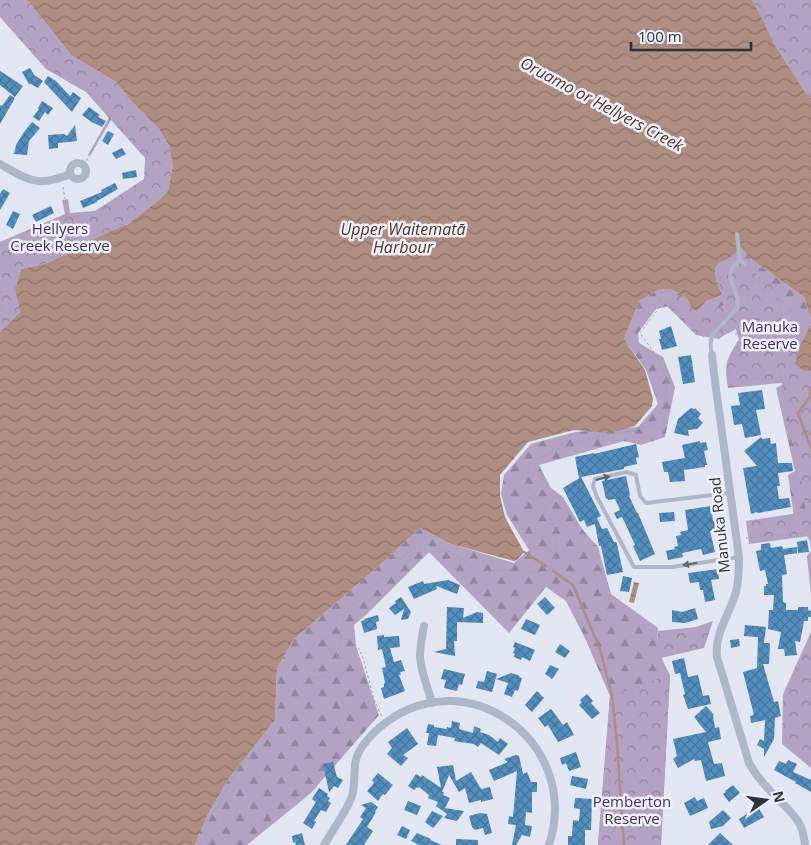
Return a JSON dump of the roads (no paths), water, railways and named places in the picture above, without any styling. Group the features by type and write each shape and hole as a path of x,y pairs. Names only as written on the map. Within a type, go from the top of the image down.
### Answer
{"street":[{"path":"78,162 84,165 86,173 83,178 76,179 70,174 73,164 78,162"},
{"path":"0,164 21,176 44,182 70,174"},
{"name":"Manuka Road","path":"712,356 739,557 738,583 718,638 717,657 749,763 761,781 799,822 806,845"},
{"path":"424,626 420,659 432,703"},
{"path":"324,845 353,793 355,781 354,765 366,741 393,718 416,707 432,703 452,702 472,704 495,712 528,736 540,753 550,773 555,794 555,814 550,845"}],"lane":[{"path":"737,234 740,261"},
{"path":"740,261 745,264"},
{"path":"712,356 710,344 712,336 729,318 736,307 736,296 730,275 733,266 740,261"},
{"path":"730,492 646,503 640,496 636,475 627,472 595,479 593,486 634,567 672,567 739,557"}],"water":[{"name":"Upper Waitematā Harbour","path":"26,0 751,0 773,42 805,92 811,98 811,319 804,297 752,260 741,248 716,267 716,280 722,295 707,301 696,312 683,295 669,289 660,289 639,301 624,339 645,370 653,399 652,406 635,426 609,433 574,430 528,442 500,475 500,496 505,517 524,552 517,560 514,561 451,544 420,528 294,639 277,668 275,720 227,781 206,818 195,845 0,845 0,332 20,312 15,290 21,269 44,264 72,252 99,236 128,224 168,191 173,165 169,146 159,129 132,102 116,82 71,55"},
{"path":"811,324 811,371 804,371 795,364 800,346"},
{"path":"634,582 639,583 634,603 629,602"}],"waterway":[{"path":"811,387 810,397 798,413 811,448"},
{"path":"524,552 546,566"},
{"path":"553,571 573,585 600,649 612,696 624,845"}],"water label":[{"name":"Oruamo or Hellyers Creek","path":"602,104"}],"park label":[{"name":"Hellyers Creek Reserve","path":"60,236"},
{"name":"Manuka Reserve","path":"770,334"},
{"name":"Pemberton Reserve","path":"632,810"}]}
